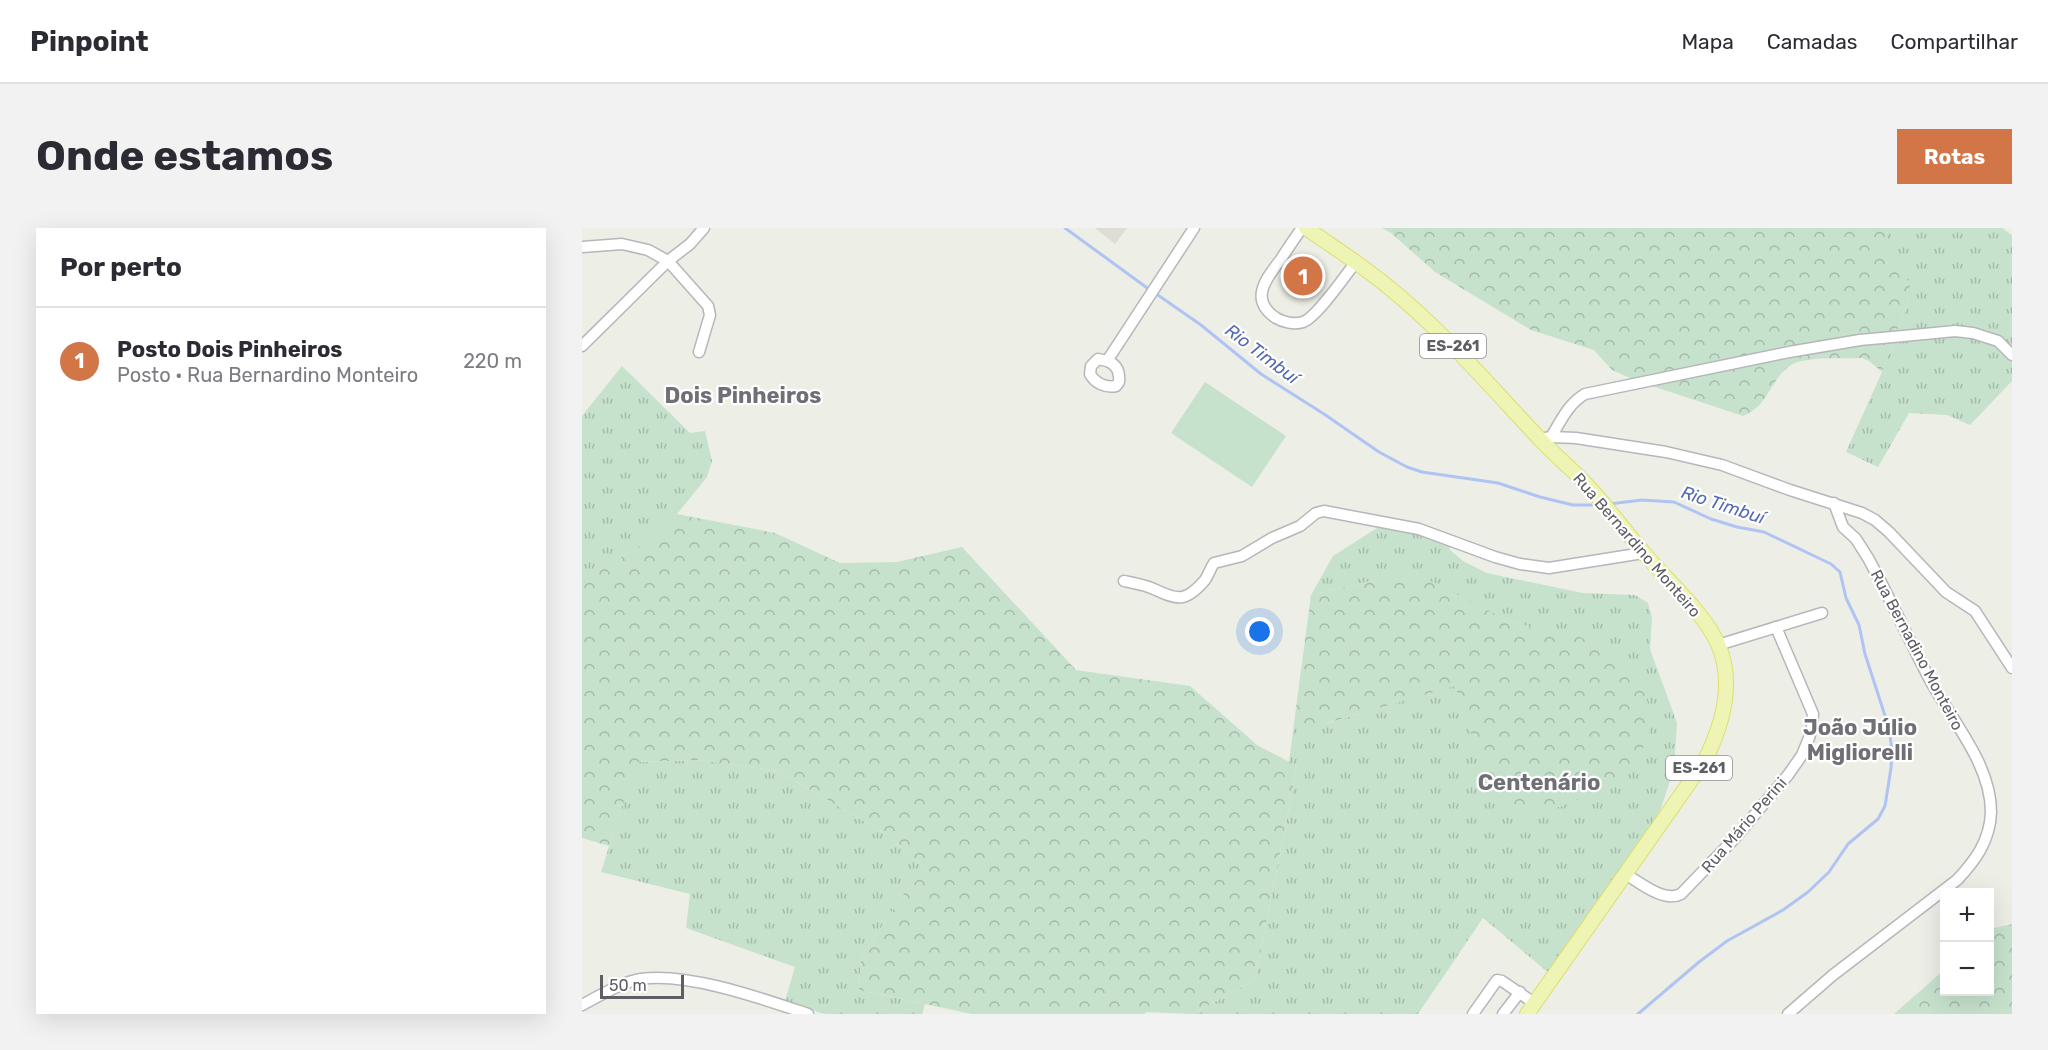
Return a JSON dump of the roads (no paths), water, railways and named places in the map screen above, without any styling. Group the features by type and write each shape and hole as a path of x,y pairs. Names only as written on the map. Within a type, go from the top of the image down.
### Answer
{"main road":[{"name":"Rua Bernardino Monteiro","path":"1304,228 1387,285 1452,345 1545,438 1609,509 1702,620 1718,645 1725,691 1724,710 1716,740 1704,762 1624,873"},
{"name":"ES-261","path":"1530,1009 1624,873"}],"street":[{"path":"582,346 704,228"},
{"path":"1107,361 1194,228"},
{"path":"1304,228 1265,280 1261,291 1262,302 1268,312 1278,319 1290,323 1303,322 1313,315 1355,263"},
{"path":"582,247 622,244 648,250 668,261 708,306 710,315 699,352"},
{"path":"1545,438 1575,400 1585,394 1789,352 1860,340 1955,331 1985,335 1998,341 2012,355"},
{"path":"1545,438 1576,438 1666,452 1722,465 1875,519 1946,592 1976,611 2012,668"},
{"name":"Rua Bernadino Monteiro","path":"1788,1014 1833,975 1957,880 1974,862 1984,844 1991,812 1988,789 1977,759 1931,682 1868,558 1856,539 1843,526 1834,503"},
{"path":"1124,581 1147,586 1170,597 1182,598 1197,588 1214,563 1242,556 1272,538 1300,526 1316,513 1324,511 1419,530 1495,557 1520,564 1549,568 1644,553"},
{"path":"1718,645 1822,613"},
{"name":"Rua Mário Perini","path":"1624,873 1664,895 1672,897 1680,895 1735,838 1802,755 1812,727 1812,714 1776,627"},
{"path":"582,1005 639,979 660,978 738,992 774,1009 808,1014"},
{"path":"1473,1014 1497,980 1520,992 1530,1009"},
{"path":"1503,1014 1520,992"}],"waterway":[{"name":"Rio Timbuí","path":"1065,228 1150,290"},
{"name":"Rio Timbuí","path":"1155,293 1201,325 1261,374 1379,452 1407,467 1422,472 1498,483 1573,505 1599,505"},
{"name":"Rio Timbuí","path":"1609,504 1642,500 1674,502 1711,519 1764,532 1831,564 1840,572 1846,598 1859,625 1865,654 1889,728 1892,751 1885,806 1878,819 1848,844 1829,872 1808,892 1783,910 1727,941 1638,1014"}],"place":[{"name":"Posto Dois Pinheiros","path":"1303,276"}],"district":[{"name":"Dois Pinheiros","path":"743,395"},
{"name":"João Júlio Migliorelli","path":"1860,740"},
{"name":"Centenário","path":"1539,782"}]}
